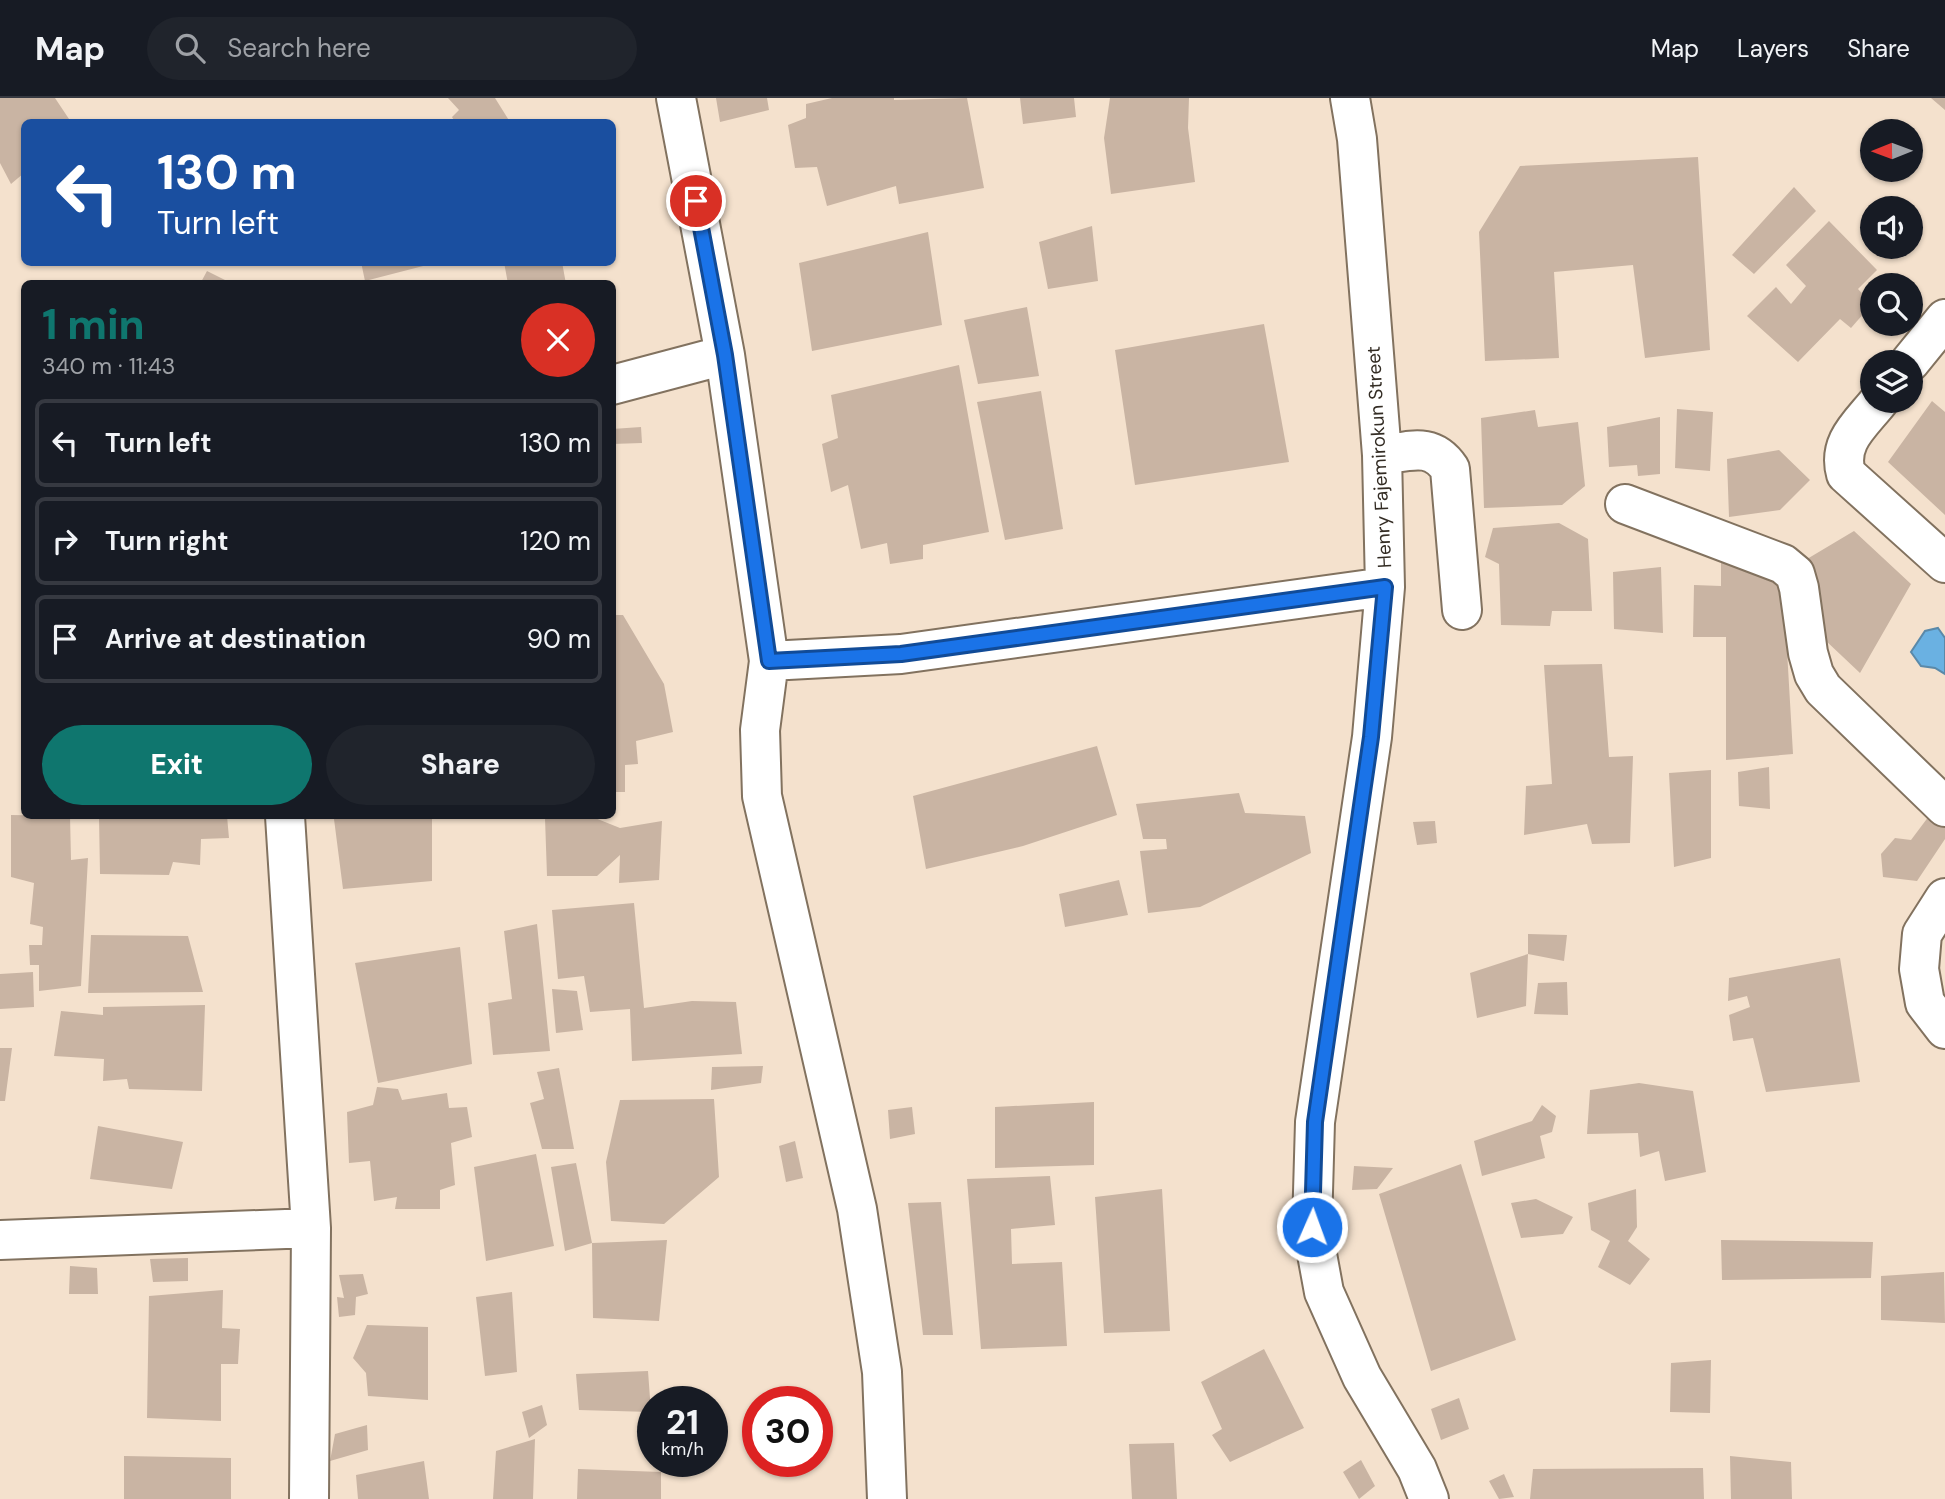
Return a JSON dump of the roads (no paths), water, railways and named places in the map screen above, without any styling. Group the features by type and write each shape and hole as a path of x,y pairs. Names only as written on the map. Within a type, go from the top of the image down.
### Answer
{"street":[{"path":"676,98 725,355 769,661 760,730 762,796 857,1209 882,1372 887,1499"},
{"name":"Henry Fajemirokun Street","path":"1350,98 1357,139 1382,454 1385,587 1371,737 1315,1122 1312,1227 1324,1292 1362,1377 1417,1469 1429,1499"},
{"path":"1920,350 1945,319"},
{"path":"616,384 725,355"},
{"path":"1869,413 1848,439 1842,459 1846,474 1945,563"},
{"path":"1382,454 1430,450 1442,456 1450,469 1462,610"},
{"path":"1625,504 1783,564 1794,574 1799,588 1808,653 1814,674 1823,689 1945,807"},
{"path":"769,661 901,654 1385,587"},
{"path":"285,819 311,1228 309,1499"},
{"path":"1945,898 1922,933 1919,969 1925,1003 1945,1029"},
{"path":"0,1240 311,1228"}],"water":[{"path":"1938,628 1945,638 1945,674 1935,668 1921,666 1911,652 1925,631"}]}
